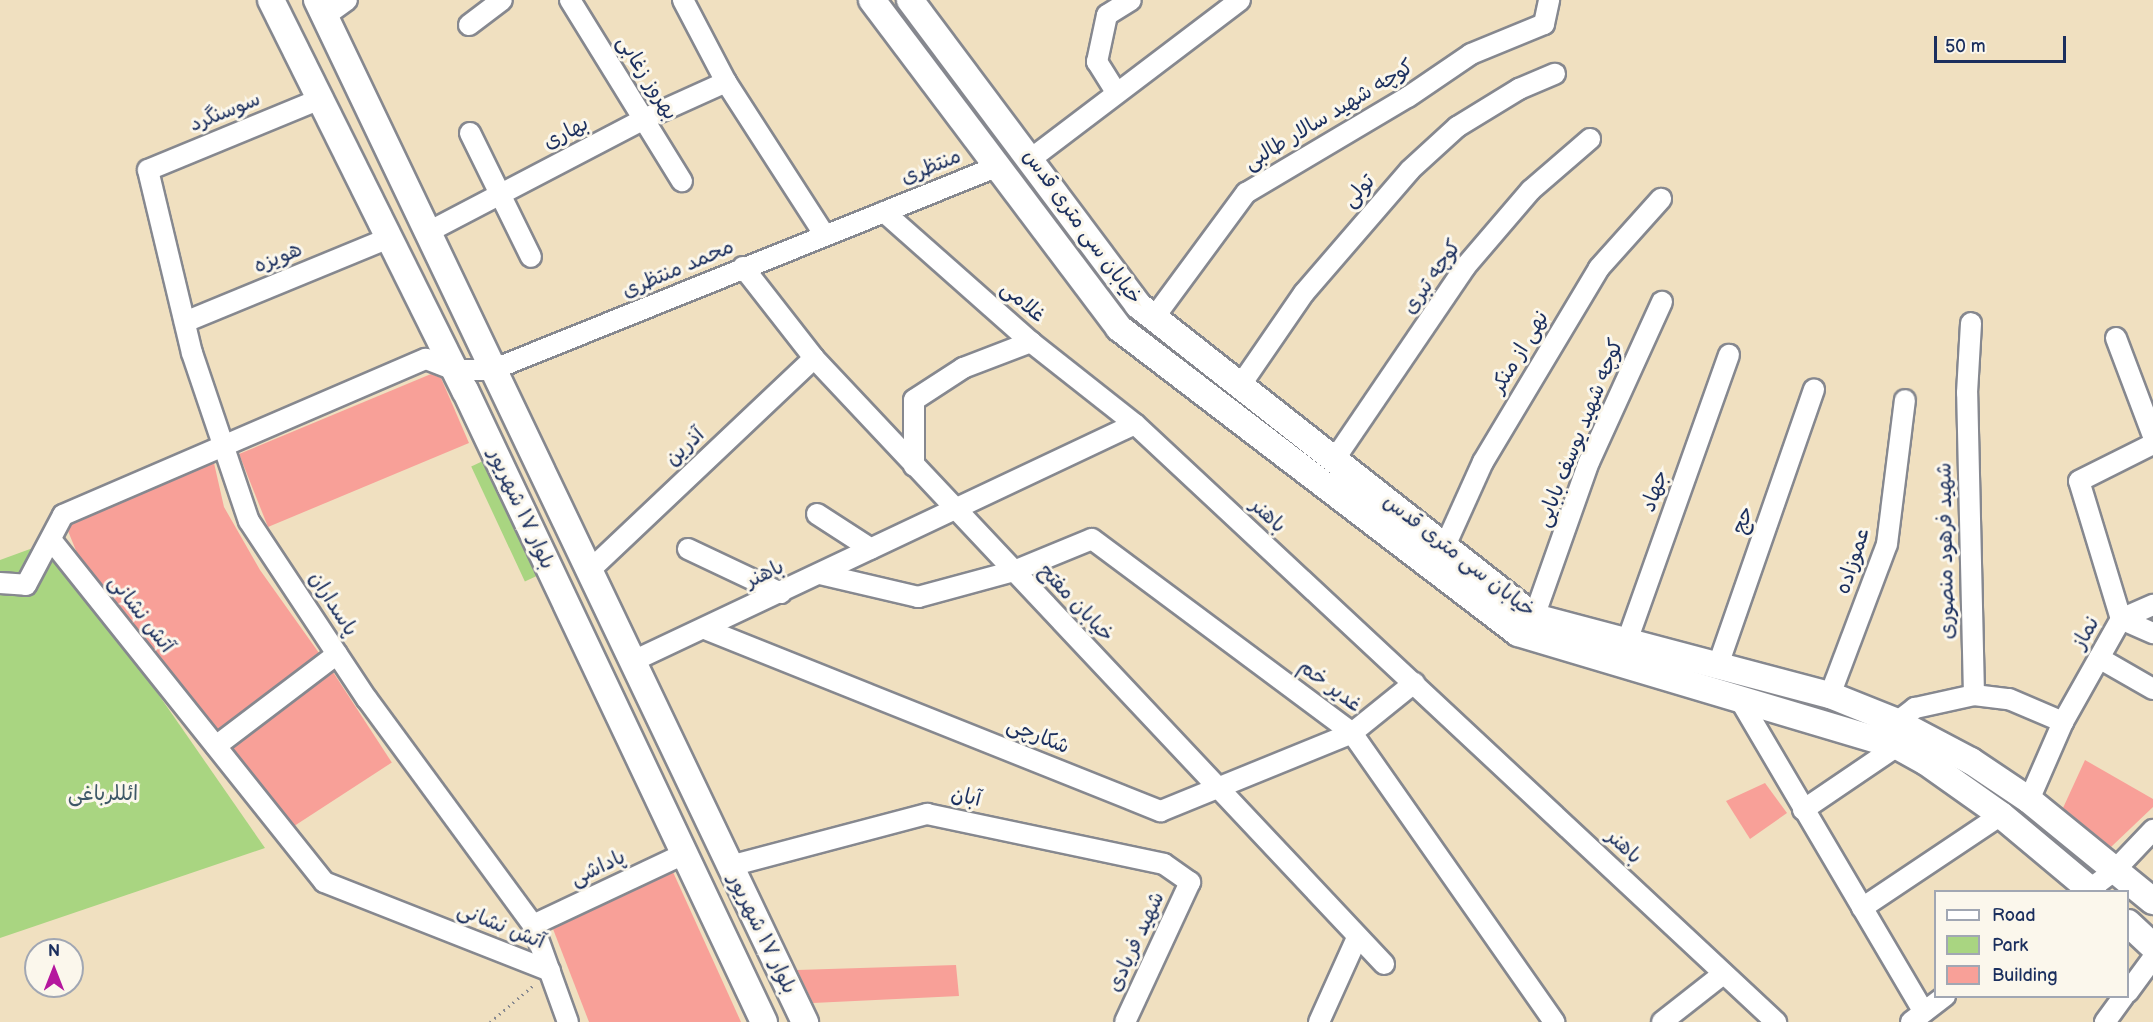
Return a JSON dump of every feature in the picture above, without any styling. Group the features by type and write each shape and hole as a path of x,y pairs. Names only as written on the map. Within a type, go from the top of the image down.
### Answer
{"main road":[{"name":"بلوار ١٧ شهریور","path":"271,0 455,370 764,1022"},
{"name":"خیابان سی متری قدس","path":"872,0 1119,328 1518,633 1740,700 1897,734 1971,761 2029,800 2153,901"},
{"name":"خیابان سی متری قدس","path":"910,0 1032,158 1145,312 1534,617 1717,668 1830,695 1897,734 1926,762 2001,815 2090,890"},
{"name":"بلوار ١٧ شهریور","path":"321,8 430,231 492,370 805,1022"},
{"path":"1119,328 1145,312"},
{"path":"570,613 604,667 613,668 618,664 619,654 605,606"},
{"path":"682,851 682,826 689,821 699,821 714,832"},
{"path":"2129,925 2153,946"}],"street":[{"path":"321,8 347,0"},
{"path":"469,25 502,0"},
{"name":"بهروز زغابی","path":"570,0 682,181"},
{"path":"683,0 726,82 824,234"},
{"path":"1116,92 1097,62 1107,15 1131,0"},
{"path":"1032,158 1240,0"},
{"name":"کوچه شهید سالار طالبی","path":"1145,312 1246,193 1408,97 1471,54 1544,24 1549,0"},
{"name":"تولی","path":"1240,386 1304,293 1410,170 1457,127 1520,89 1555,74"},
{"name":"بهاری","path":"430,231 644,119 726,82"},
{"name":"سوسنگرد","path":"148,170 320,99"},
{"path":"470,133 531,257"},
{"name":"کوچه تبری","path":"1334,460 1465,267 1531,190 1590,139"},
{"name":"منتظری","path":"884,212 996,167"},
{"name":"پاسداران","path":"148,170 185,322 249,520 337,654 533,925 568,1022"},
{"name":"نهی از منکر","path":"1445,546 1483,462 1599,268 1661,199"},
{"name":"محمد منتظری","path":"492,370 824,234 884,212"},
{"name":"غلامی","path":"884,212 1031,342 1135,424"},
{"name":"هویزه","path":"185,322 389,238"},
{"name":"خیابان مفتح","path":"743,267 814,358 1357,939 1384,964"},
{"name":"کوچه شهید یوسف بابایی","path":"1534,617 1589,462 1662,302"},
{"name":"شهید فرهود منصوری","path":"1971,322 1966,393 1974,695"},
{"path":"2116,338 2153,436"},
{"path":"914,466 914,400 963,368 1031,342"},
{"name":"جهاد","path":"1626,644 1729,355"},
{"name":"آذرین","path":"588,571 814,358"},
{"path":"0,583 26,585 52,541 63,515 225,448 426,359 455,370 492,370"},
{"name":"حج","path":"1717,668 1814,389"},
{"name":"عموزاده","path":"1830,695 1887,544 1905,400"},
{"name":"باهنر","path":"632,662 1135,424 1776,1022"},
{"name":"نماز","path":"2029,800 2063,722 2121,619 2079,481 2153,444"},
{"path":"817,514 871,549"},
{"name":"غدیر خم","path":"1014,571 1092,539 1352,733 1554,1022"},
{"name":"آتش نشانی","path":"52,541 324,882 550,971"},
{"path":"688,549 781,593"},
{"path":"820,574 918,597 1014,571"},
{"path":"2121,619 2153,605"},
{"path":"2121,619 2153,633"},
{"name":"شکارچی","path":"705,629 1161,811 1352,733 1414,683"},
{"path":"216,746 337,654"},
{"path":"2099,658 2153,689"},
{"path":"1803,810 1897,734 1915,708 1974,695 2009,699 2063,722"},
{"path":"1740,700 1862,908 1917,1017 1942,998"},
{"name":"آبان","path":"730,866 927,814 1164,864 1190,882"},
{"path":"1862,908 2001,815"},
{"path":"2090,890 2114,871 2153,830"},
{"name":"پاداشی","path":"533,925 682,851"},
{"name":"شهید فریادی","path":"1125,1022 1190,882"},
{"path":"1319,1022 1357,939"},
{"path":"2129,989 2153,958"},
{"path":"1662,1022 1723,974"},
{"path":"2105,1022 2123,998"}],"path":[{"path":"490,1022 550,971"}],"green space":[{"path":"483,461 537,576 525,582 471,466"},
{"name":"ائللرباغی","path":"52,541 265,848 0,938 0,560"}],"building":[{"path":"431,374 441,378 469,443 268,527 239,454"},
{"path":"214,463 224,507 260,570 319,653 218,730 77,553 68,531 72,524"},
{"path":"333,672 392,763 286,831 227,741"},
{"path":"2085,760 2153,799 2153,807 2111,847 2063,808"},
{"path":"1765,783 1787,813 1750,839 1726,801"},
{"path":"673,872 741,1022 589,1022 553,929"},
{"path":"956,965 959,996 813,1003 797,970"}]}
